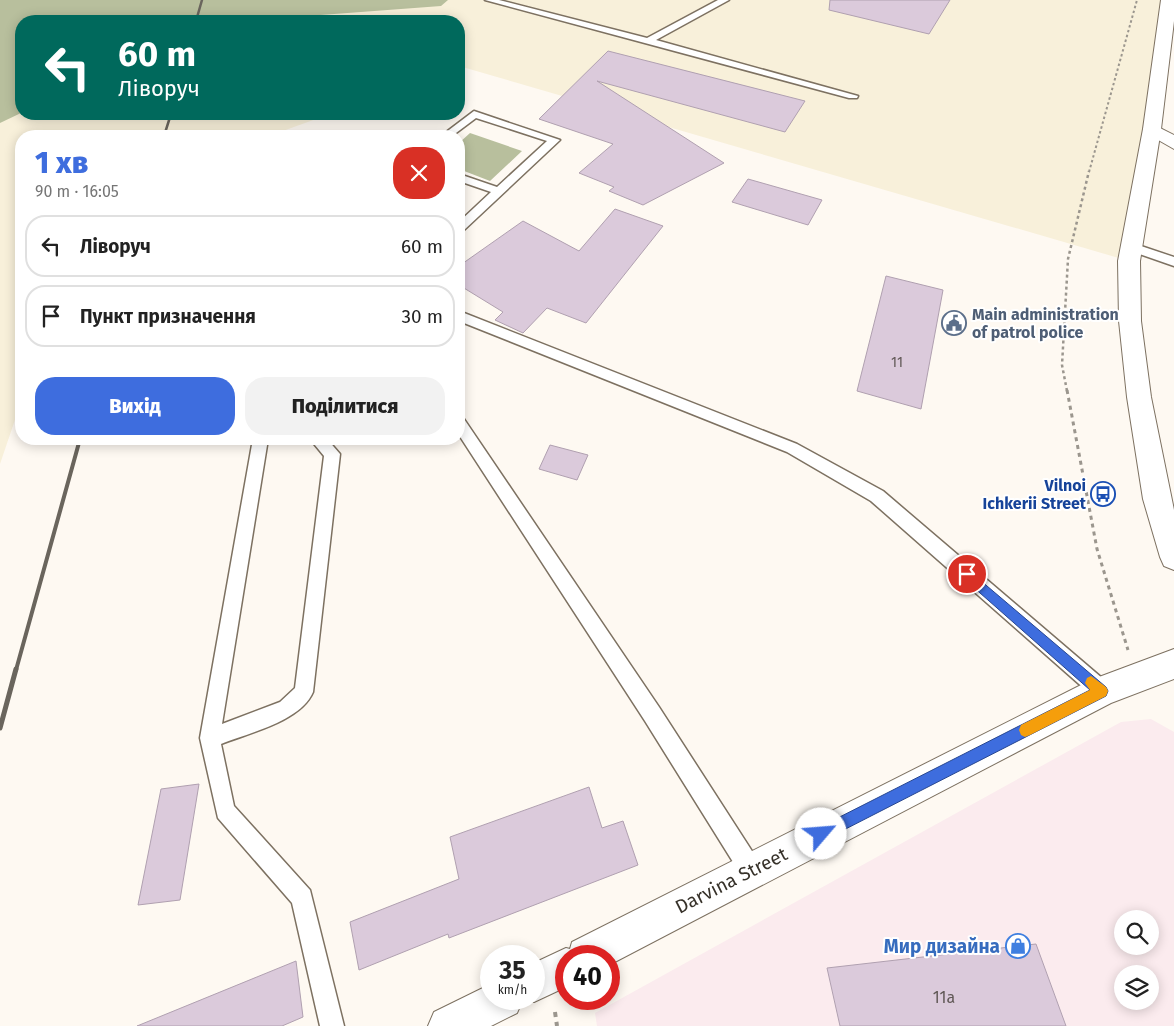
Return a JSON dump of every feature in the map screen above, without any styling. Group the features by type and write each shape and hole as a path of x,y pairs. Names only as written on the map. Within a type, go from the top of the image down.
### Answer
{"main road":[{"path":"1170,0 1152,129 1129,261 1130,321 1139,398 1158,499 1174,557"},
{"path":"1152,129 1174,143"},
{"name":"Darvina Street","path":"607,945 1102,691 1174,664"},
{"path":"448,1026 481,1010"}],"lane":[{"path":"489,0 648,40 853,96"},
{"path":"648,40 725,0"},
{"path":"454,130 474,114 555,140 465,222"},
{"path":"465,179 498,192"},
{"path":"1132,247 1174,262"},
{"path":"465,318 792,448 877,496 1102,691"},
{"path":"465,432 652,714 750,870"},
{"path":"259,445 210,738 225,811 302,898 332,1026"},
{"path":"210,738 286,709 304,692 332,454 324,445"}],"path":[{"path":"1136,678 1097,549 1062,365 1068,259 1100,127 1138,0"}],"shaded area":[{"path":"0,0 1169,0 1129,261 465,68 465,15 15,15 15,120 313,120 286,130 15,130 15,420 0,464"},
{"path":"1151,719 1174,732 1174,1026 597,1026 595,1013 600,1010 620,1010 620,999 1121,722"}],"green space":[{"path":"0,0 448,0 441,6 322,15 15,15 15,116 0,123"},
{"path":"470,133 522,151 490,181 465,171 465,138"}],"building":[{"path":"830,0 950,0 929,34 829,10"},
{"path":"608,51 805,101 785,132 597,81 724,163 643,205 609,191 614,187 579,173 613,144 539,119"},
{"path":"748,179 822,200 808,225 732,202"},
{"path":"615,209 663,226 586,323 547,308 523,333 495,320 503,312 465,289 465,262 523,221 579,251"},
{"path":"886,276 943,290 921,409 857,391"},
{"path":"550,445 588,455 577,480 539,469"},
{"path":"199,784 180,900 138,905 161,789"},
{"path":"589,787 602,828 623,821 638,865 449,938 448,934 359,970 350,922 459,879 450,837"},
{"path":"1036,944 1066,1026 840,1026 827,968"},
{"path":"296,961 303,1017 282,1026 137,1026"}],"railway":[{"path":"198,15 202,0"},
{"path":"166,130 169,120"},
{"path":"16,670 78,445"},
{"path":"0,728 16,669"}],"slow traffic":[{"path":"1025,730 1102,691 1091,683"}],"place":[{"name":"Main administration of patrol police","path":"954,323"},
{"name":"Vilnoi Ichkerii Street","path":"1103,494"},
{"name":"Мир дизайна","path":"1018,946"}],"route":[{"path":"821,834 1102,691 967,574"}]}
